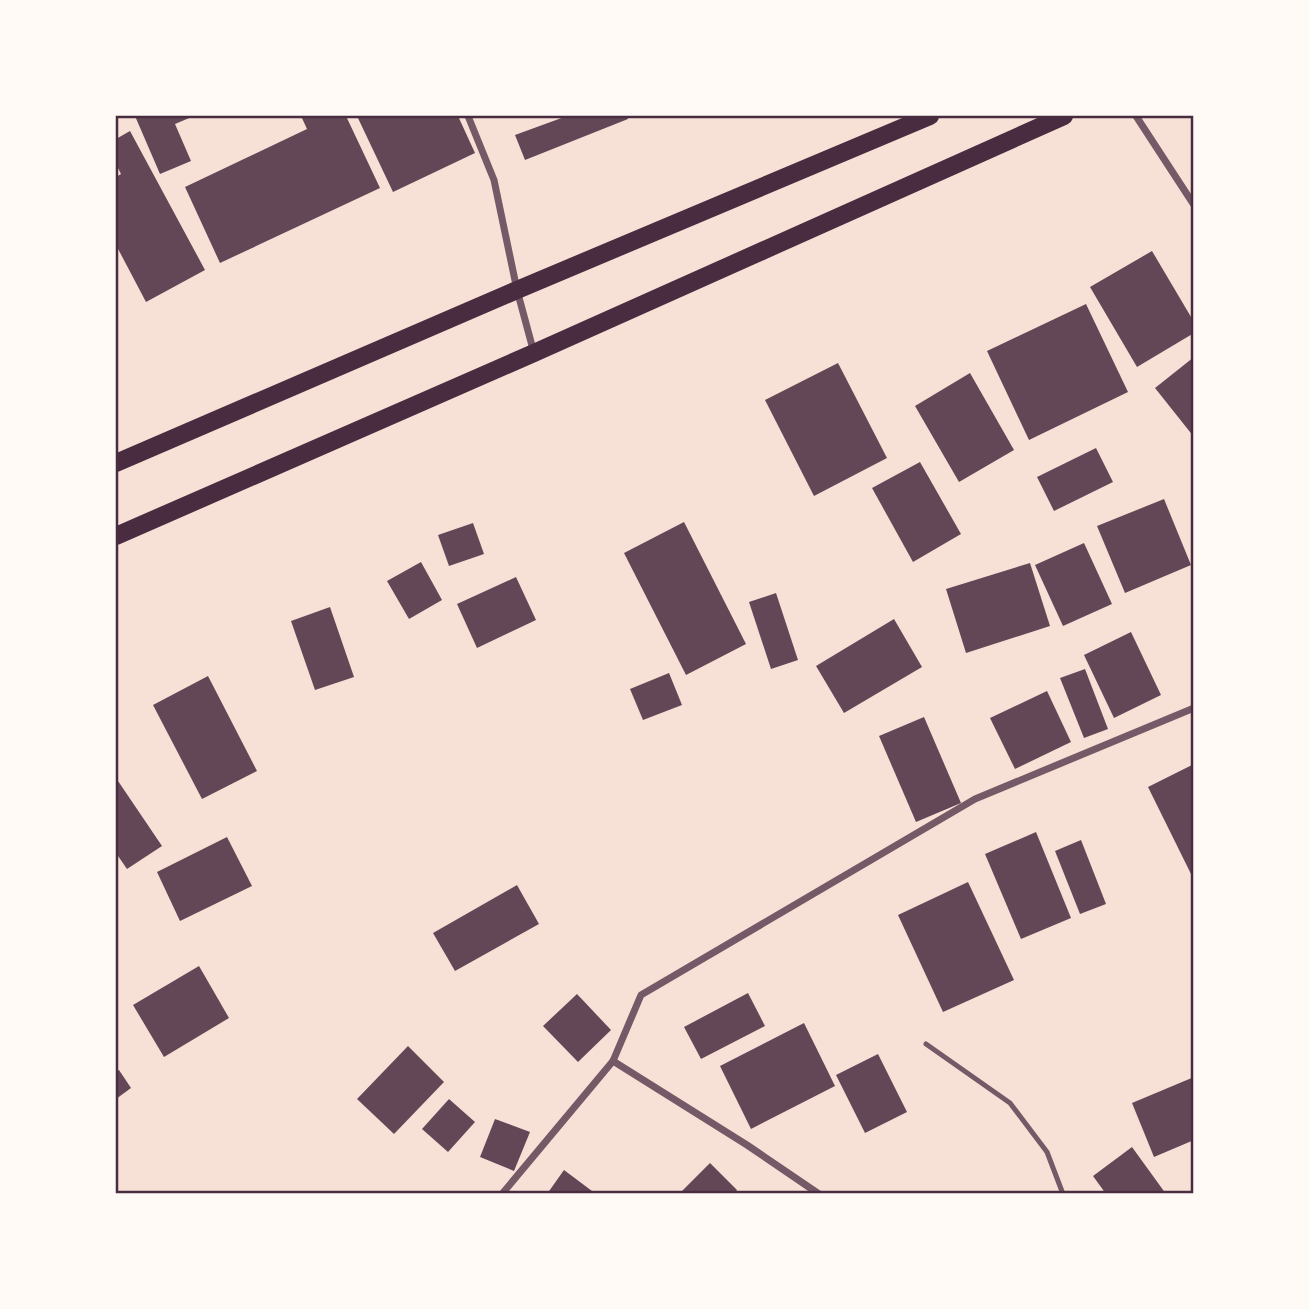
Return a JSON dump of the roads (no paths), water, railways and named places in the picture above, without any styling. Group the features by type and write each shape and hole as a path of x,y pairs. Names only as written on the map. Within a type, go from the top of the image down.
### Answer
{"main road":[{"path":"116,463 930,116"},
{"path":"116,536 1064,116"}],"street":[{"path":"468,116 494,180 517,290 534,353"},
{"path":"1136,116 1194,205"},
{"path":"502,1194 613,1061 641,995 975,799 1194,708"},
{"path":"613,1061 747,1145 819,1194"}],"lane":[{"path":"926,1044 1010,1102 1047,1152 1063,1194"}]}
